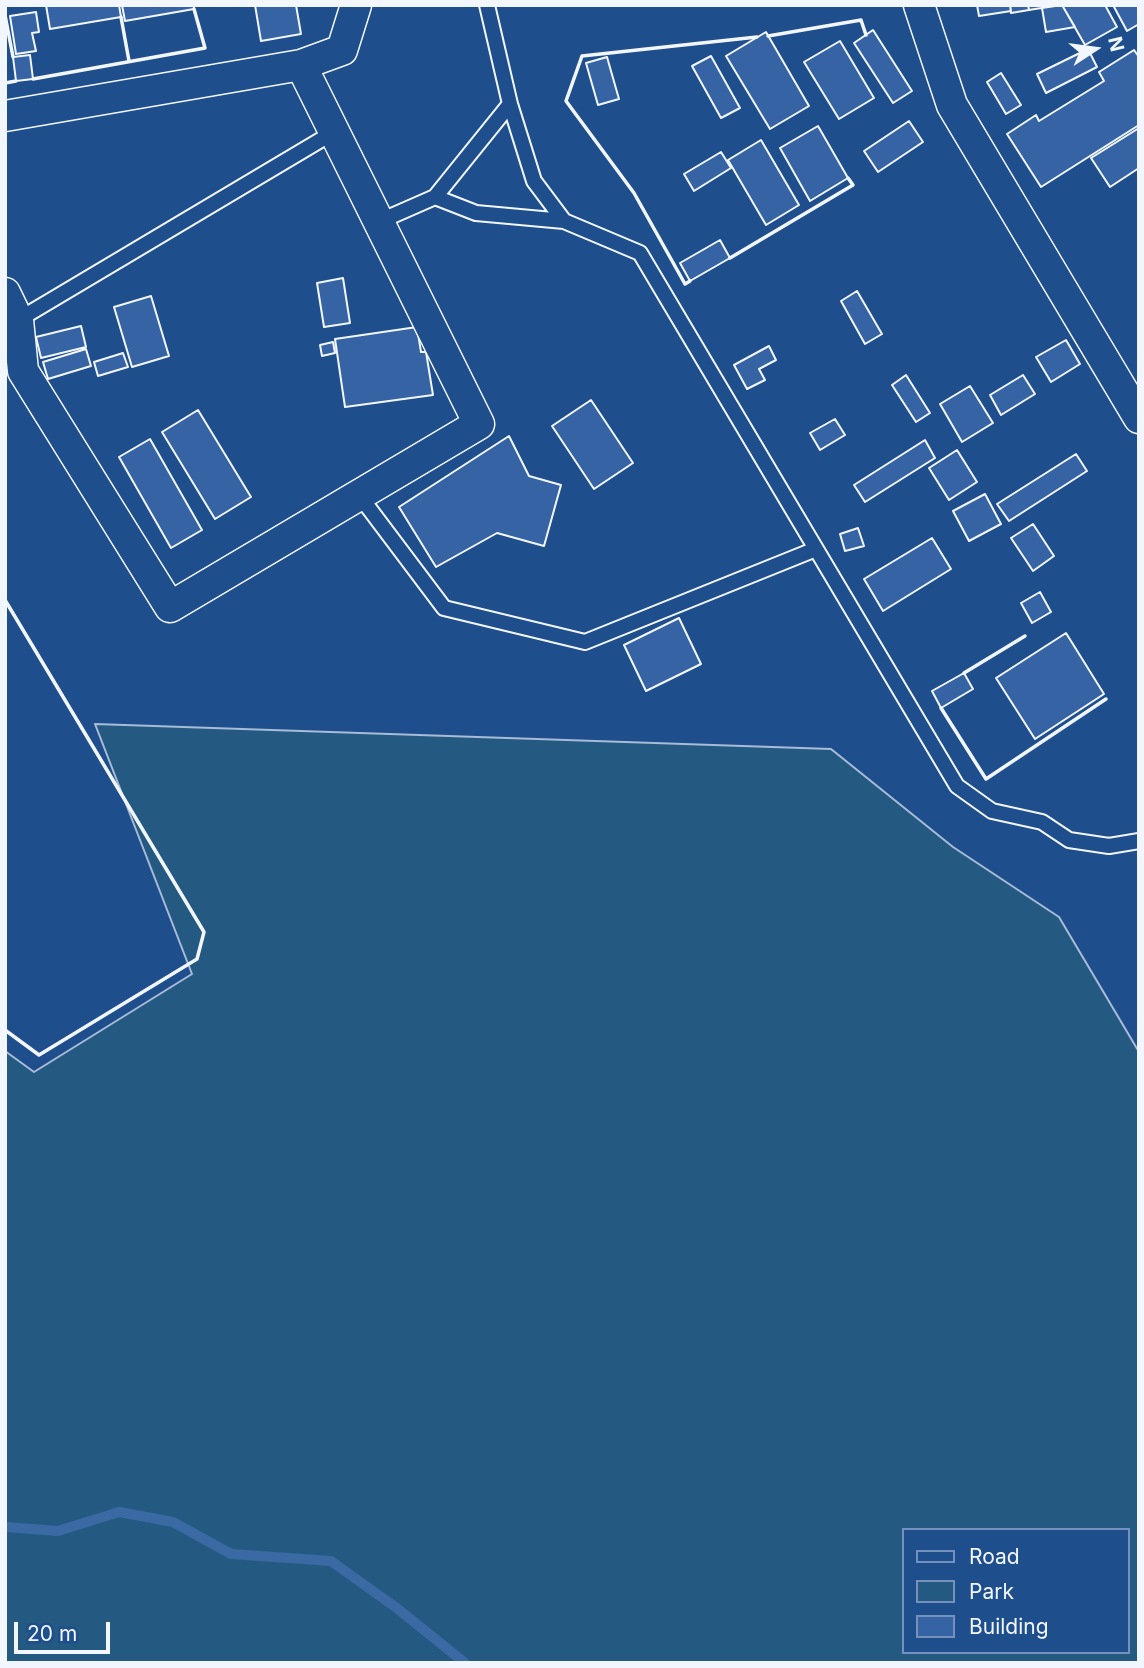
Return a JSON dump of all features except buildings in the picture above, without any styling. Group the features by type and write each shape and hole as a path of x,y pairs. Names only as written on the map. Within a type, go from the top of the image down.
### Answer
{"street":[{"path":"5,116 300,65 342,50 356,5"},
{"path":"919,5 953,105 1139,418"},
{"path":"5,293 18,320 23,370 170,607 479,424 300,65"}],"lane":[{"path":"487,5 510,104 534,181 564,221"},
{"path":"378,222 435,197 510,104"},
{"path":"18,320 334,132"},
{"path":"435,197 476,213 564,221 640,253 957,786 992,811 1042,822 1069,840 1109,846 1139,841"},
{"path":"359,495 444,608 585,642 816,550"}],"green space":[{"path":"95,724 831,749 953,847 1059,917 1139,1052 1139,1663 5,1663 5,1051 34,1072 192,974"}],"waterway":[{"path":"5,1527 58,1531 119,1512 173,1522 231,1554 331,1561 398,1609 465,1663"}],"wall":[{"path":"33,79 205,48 194,9"},
{"path":"5,15 13,57"},
{"path":"121,17 129,61"},
{"path":"768,36 861,20 866,35"},
{"path":"690,281 685,284 634,193 566,101 582,56 757,37"},
{"path":"5,83 16,81"},
{"path":"730,258 853,185 848,178"},
{"path":"5,600 204,932 197,959 39,1055 5,1030"},
{"path":"964,673 1025,636"},
{"path":"941,708 986,779 1106,699"}]}
